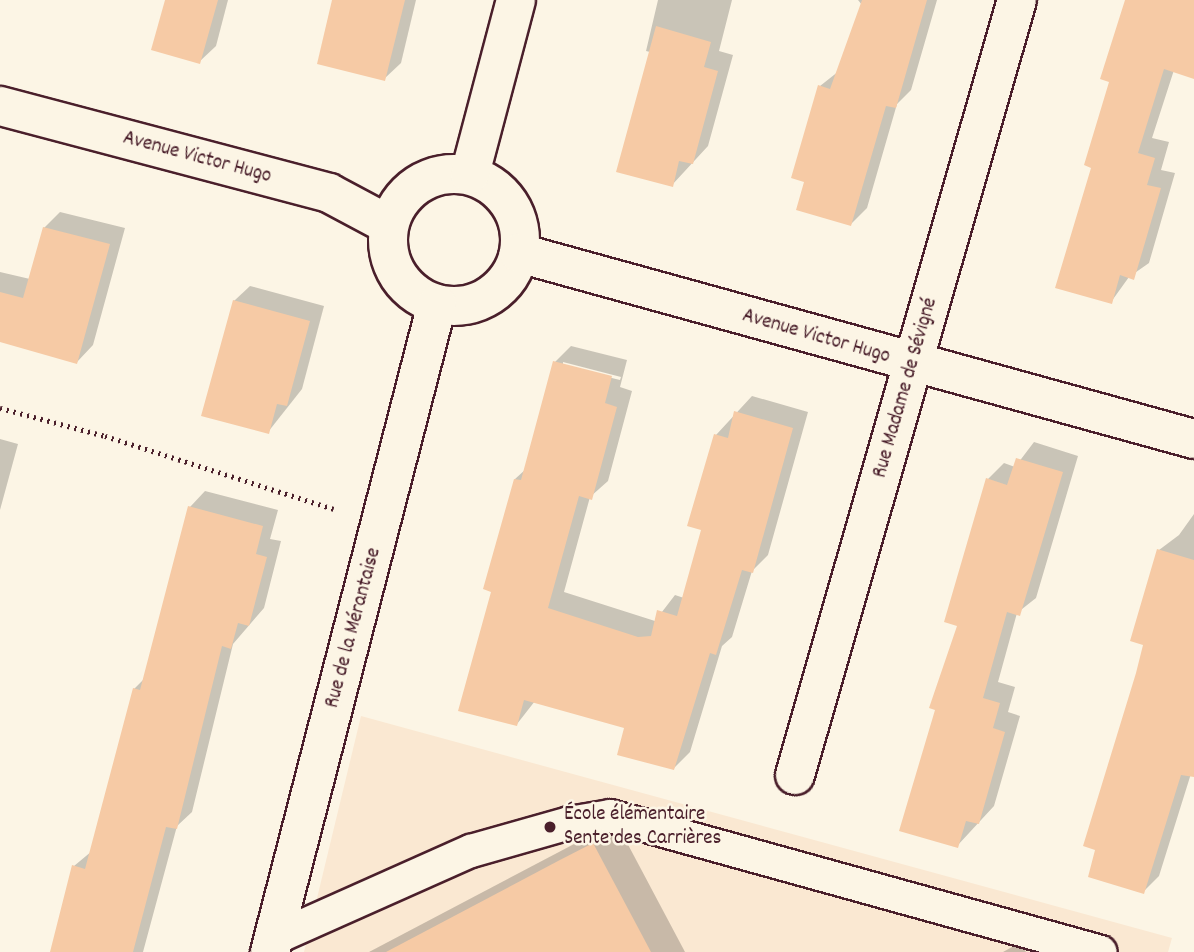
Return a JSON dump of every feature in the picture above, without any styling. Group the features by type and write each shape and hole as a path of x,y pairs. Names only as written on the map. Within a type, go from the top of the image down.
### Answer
{"street":[{"path":"470,174 516,0"},
{"name":"Rue Madame de Sévigné","path":"795,775 1017,0"},
{"name":"Avenue Victor Hugo","path":"0,106 329,193 389,225"},
{"path":"449,173 470,174 504,196 521,233 519,253 512,274 489,295 458,306 437,304 418,296 392,265 389,225 410,189 449,173"},
{"name":"Avenue Victor Hugo","path":"519,253 913,364 1194,439"},
{"name":"Rue de la Mérantaise","path":"271,946 437,304"}],"lane":[{"path":"271,946 471,851 569,823 610,816 1101,952"}],"path":[{"path":"0,408 105,436 381,524"}],"shaded area":[{"name":"École élémentaire Sente des Carrières","path":"361,716 1172,938 1168,952 304,952"}],"building":[{"path":"165,0 218,0 200,64 151,50"},
{"path":"332,0 405,0 385,81 317,64"},
{"path":"862,0 927,0 896,108 886,106 851,226 796,210 804,182 791,178 818,85 830,89"},
{"path":"1125,0 1194,0 1194,79 1164,69 1138,153 1155,158 1147,185 1161,188 1134,280 1120,275 1112,304 1055,288 1091,168 1084,165 1109,82 1100,79"},
{"path":"656,26 711,42 704,67 718,71 693,164 679,161 673,187 616,172"},
{"path":"43,227 110,244 77,364 0,342 0,292 23,298"},
{"path":"233,300 310,321 287,406 277,404 269,434 201,416"},
{"path":"553,361 612,376 605,403 617,407 592,500 579,496 548,608 638,637 651,636 657,610 677,616 701,530 687,526 714,434 728,438 734,411 793,428 753,573 742,570 716,655 710,653 674,770 617,755 624,728 524,700 517,726 458,711 491,592 483,589 514,479 521,480"},
{"path":"1016,458 1063,472 1020,616 1007,612 983,698 1000,703 993,728 1005,732 979,824 966,821 958,848 899,831 935,710 929,708 957,626 944,622 986,478 1007,485"},
{"path":"188,506 263,526 256,554 267,557 249,626 238,623 231,649 222,646 177,829 166,827 133,952 50,952 72,865 85,869 133,688 140,690"},
{"path":"1157,549 1194,560 1194,777 1181,775 1144,894 1088,877 1095,850 1083,846 1143,645 1130,641"},
{"path":"593,843 651,952 386,952 558,861"}],"place":[{"name":"École élémentaire Sente des Carrières","path":"550,827"}]}
